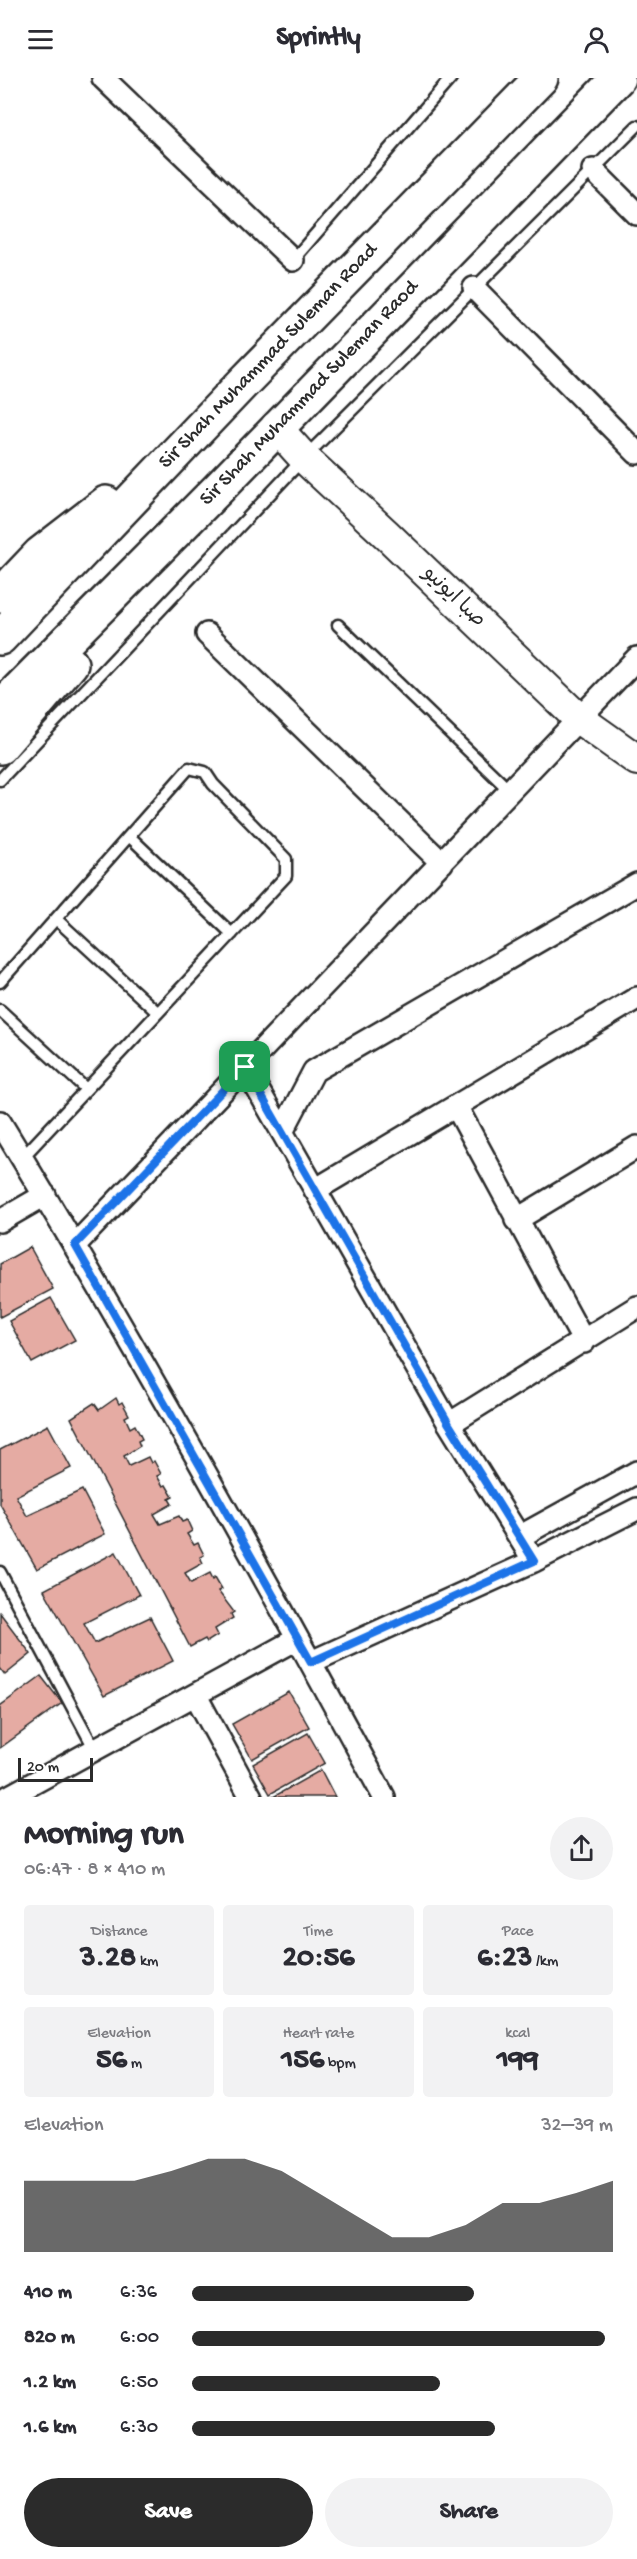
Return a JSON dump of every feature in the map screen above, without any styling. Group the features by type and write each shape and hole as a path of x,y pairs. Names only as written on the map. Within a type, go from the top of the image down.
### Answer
{"highway":[{"name":"Sir Shah Muhammad Suleman Road","path":"0,638 541,78"},
{"name":"Sir Shah Muhammad Suleman Raod","path":"0,708 217,490 618,78"},
{"path":"0,596 40,554 193,436"},
{"path":"0,747 217,490"}],"main road":[{"name":"صبا ایونیو","path":"276,427 303,458 578,718 637,760"}],"street":[{"path":"103,78 293,260"},
{"path":"593,170 637,214"},
{"path":"474,288 637,453"},
{"path":"207,634 442,863"},
{"path":"75,1245 637,658"},
{"path":"282,1132 314,1071 637,884"},
{"path":"315,1190 637,998"},
{"path":"245,1067 449,1424 534,1561"},
{"path":"456,1106 584,1342"},
{"path":"0,1122 75,1245 311,1662 384,1797"},
{"path":"516,1220 637,1147"},
{"path":"0,1221 45,1195"},
{"path":"449,1424 637,1307"},
{"path":"519,1537 637,1472"},
{"path":"311,1662 534,1561 637,1509"},
{"path":"8,1797 297,1639"},
{"path":"196,1696 251,1797"}],"lane":[{"path":"293,260 451,78"},
{"path":"0,780 303,458 637,126"},
{"path":"338,625 509,790"},
{"path":"0,981 189,768 205,772 213,784 286,859 286,876 22,1158"},
{"path":"129,836 232,934"},
{"path":"56,919 157,1012"},
{"path":"0,1010 86,1089"},
{"path":"0,1572 95,1750"}],"building":[{"path":"30,1247 53,1289 0,1317 0,1264"},
{"path":"51,1298 75,1340 32,1363 9,1321"},
{"path":"116,1398 119,1404 122,1402 129,1415 125,1417 130,1428 135,1425 142,1439 138,1441 140,1446 124,1456 129,1466 148,1457 151,1463 154,1461 161,1474 157,1476 173,1497 169,1499 172,1504 154,1514 160,1524 179,1516 182,1522 187,1520 192,1531 187,1534 194,1545 198,1543 204,1555 200,1557 203,1563 185,1573 191,1583 210,1573 222,1589 218,1591 234,1612 231,1614 233,1618 215,1629 218,1635 207,1642 205,1639 190,1647 71,1418 94,1403 99,1410"},
{"path":"48,1425 71,1468 16,1496 27,1516 82,1490 105,1534 37,1569 0,1504 0,1450"},
{"path":"116,1552 139,1595 84,1623 95,1643 150,1617 173,1661 104,1696 44,1590"},
{"path":"0,1613 31,1654 5,1675 0,1668"},
{"path":"41,1676 62,1703 0,1748 0,1706"},
{"path":"289,1692 309,1727 252,1759 232,1724"},
{"path":"308,1733 325,1763 270,1794 253,1764"},
{"path":"321,1770 335,1797 273,1797"}],"route":[{"path":"245,1067 449,1424 534,1561 311,1662 75,1245 245,1067"}]}
